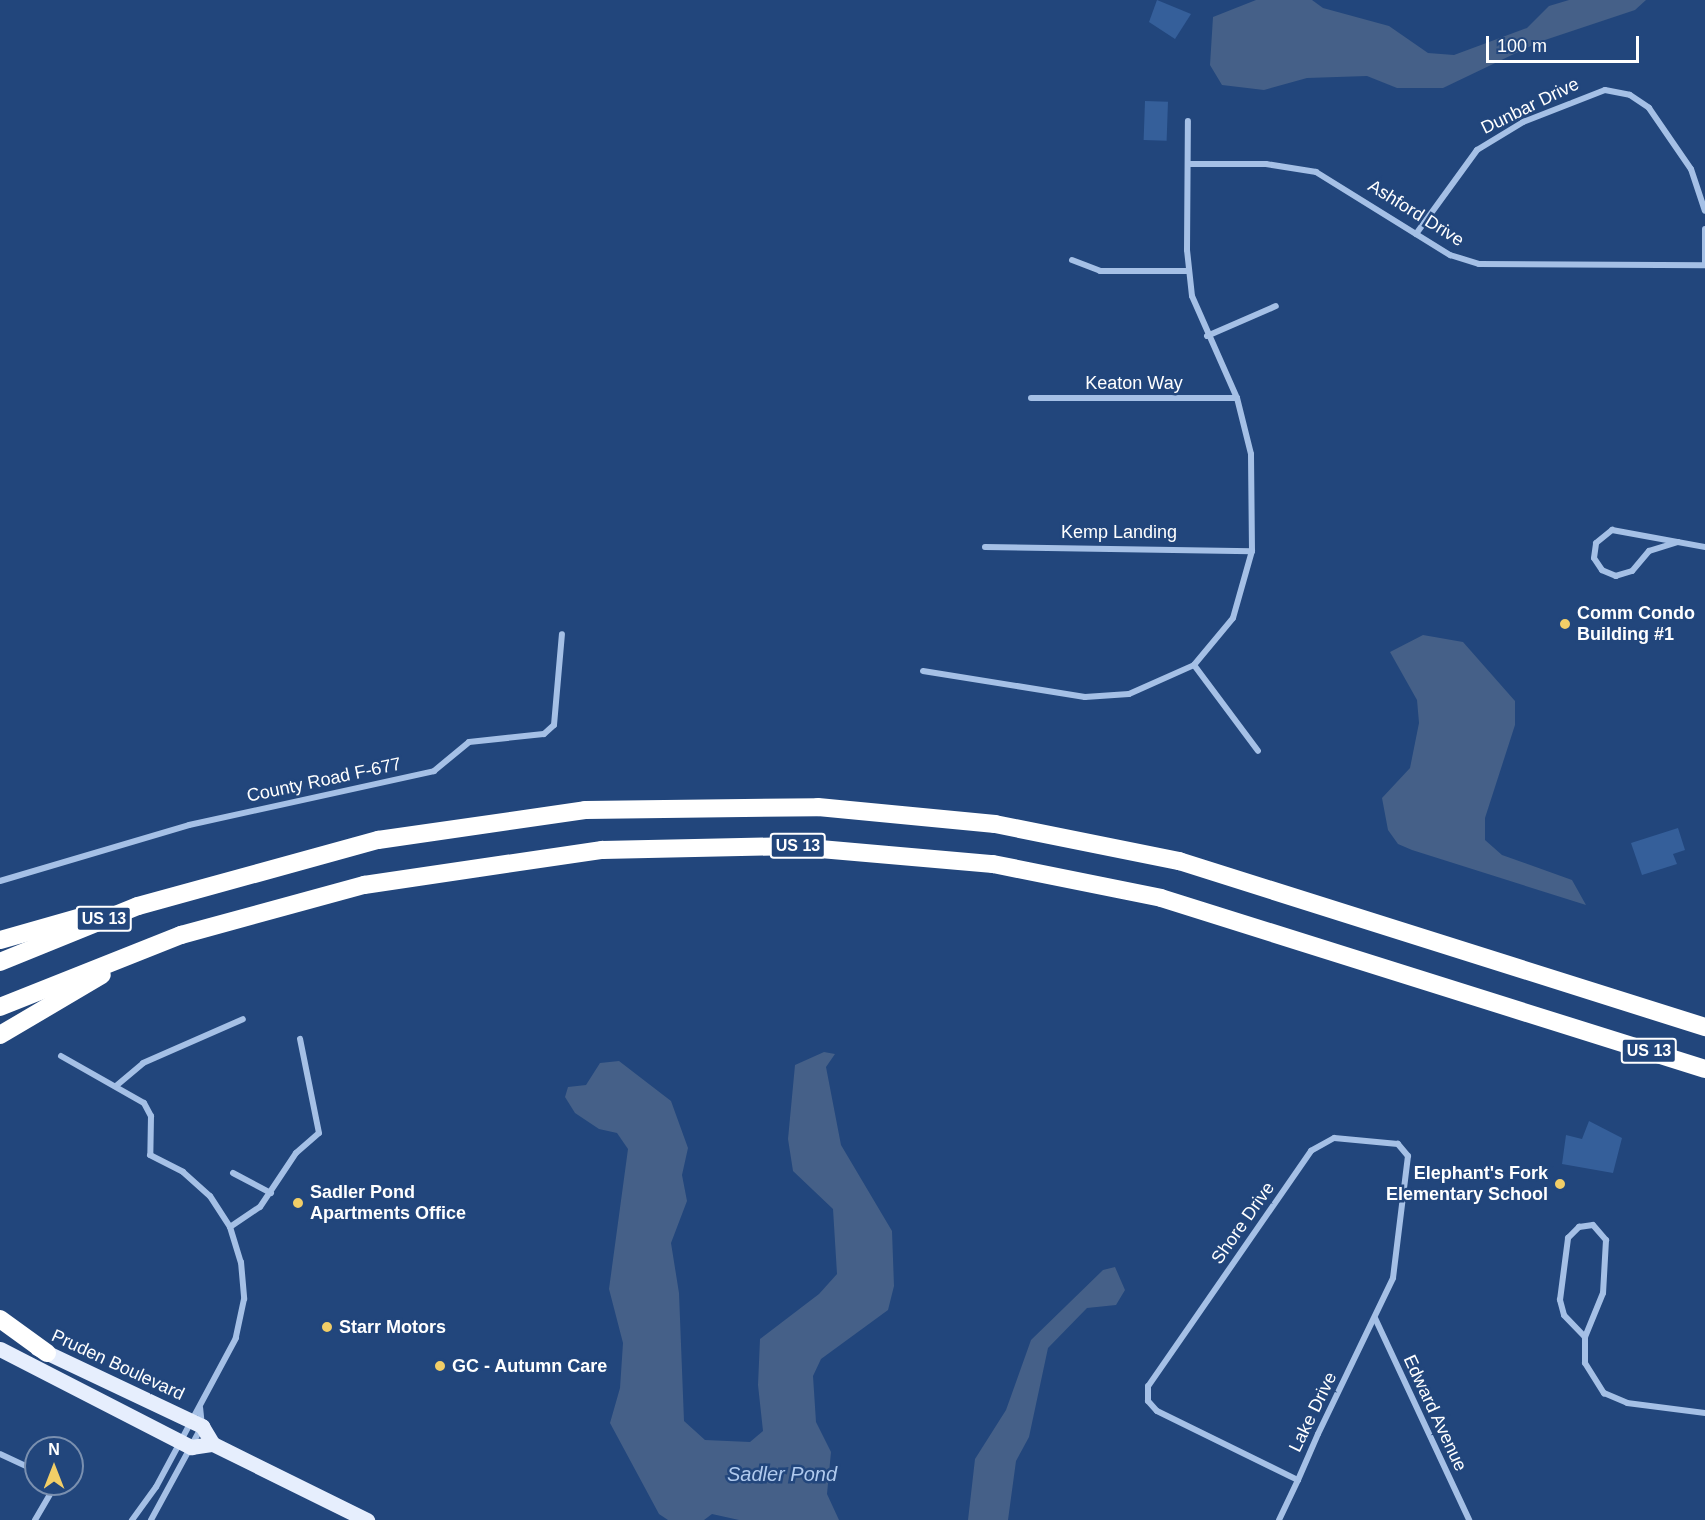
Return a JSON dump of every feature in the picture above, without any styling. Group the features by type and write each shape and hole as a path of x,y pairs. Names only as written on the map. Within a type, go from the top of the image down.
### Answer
{"highway":[{"name":"US 13","path":"0,962 210,883 378,840 526,816 679,805 878,810 1057,834 1179,861 1700,1025"},
{"name":"US 13","path":"0,1007 129,953 283,905 426,873 602,850 756,845 923,855 1161,898 1704,1069"},
{"path":"0,940 210,883"},
{"path":"0,1035 105,974 283,905"},
{"path":"0,1318 46,1353"}],"main road":[{"name":"Pruden Boulevard","path":"0,1328 46,1353 195,1423"},
{"name":"Pruden Boulevard","path":"0,1349 185,1444"},
{"path":"195,1423 213,1444 367,1520"},
{"path":"185,1444 213,1444"}],"street":[{"name":"Dunbar Drive","path":"1416,234 1477,150 1542,113 1605,90 1630,95 1649,108 1691,169 1705,211"},
{"path":"923,671 1105,697 1148,689 1194,664 1233,618 1252,550 1251,454 1237,398 1207,336 1188,272 1188,121"},
{"name":"Ashford Drive","path":"1188,164 1266,164 1316,172 1416,234 1479,264 1705,265"},
{"path":"1705,229 1705,265"},
{"path":"1072,260 1100,271 1188,272"},
{"path":"1207,336 1276,306"},
{"name":"Keaton Way","path":"1031,398 1237,398"},
{"path":"1678,542 1649,550 1632,571 1616,576 1602,570 1594,558 1596,543 1612,530 1678,542 1705,547"},
{"name":"Kemp Landing","path":"985,548 1252,550"},
{"name":"County Road F-677","path":"0,881 189,825 434,771 469,742 544,734 554,725 562,633"},
{"path":"1194,664 1258,751"},
{"path":"116,1086 143,1063 243,1019"},
{"path":"230,1227 252,1215 271,1193 296,1153 315,1137 320,1127 300,1039"},
{"path":"61,1056 116,1086 148,1109 150,1155 197,1183 230,1227 244,1280 242,1317 151,1520"},
{"name":"Shore Drive","path":"1298,1480 1166,1417 1150,1405 1147,1394 1311,1151 1334,1138 1398,1143 1408,1156 1399,1258 1375,1318"},
{"path":"233,1173 271,1193"},
{"path":"1585,1337 1564,1315 1560,1300 1568,1238 1588,1225 1599,1228 1606,1244 1599,1309 1585,1337 1585,1363 1604,1393 1627,1403 1705,1413"},
{"name":"Lake Drive","path":"1279,1520 1375,1318"},
{"name":"Edward Avenue","path":"1375,1318 1467,1519"},
{"path":"132,1520 185,1444 200,1408"},
{"path":"0,1454 24,1465"},
{"path":"35,1520 49,1496"}],"shaded area":[{"path":"1157,0 1191,14 1175,39 1149,22"},
{"path":"1145,101 1168,102 1167,141 1144,140"},
{"path":"1678,828 1685,850 1673,854 1677,864 1642,875 1631,843"},
{"path":"1589,1121 1622,1138 1613,1173 1562,1164 1566,1135 1582,1139"}],"water":[{"path":"1256,0 1312,0 1323,8 1389,26 1428,53 1454,55 1527,28 1549,6 1569,0 1646,0 1635,10 1539,42 1443,88 1397,88 1367,76 1307,78 1264,90 1222,85 1210,65 1213,17"},
{"path":"1423,635 1463,642 1515,701 1515,725 1485,818 1485,840 1502,855 1572,880 1586,905 1412,850 1398,844 1388,830 1382,798 1410,768 1419,723 1417,700 1390,652"},
{"name":"Sadler Pond","path":"824,1052 835,1054 826,1067 841,1145 892,1231 894,1286 888,1310 821,1359 813,1376 816,1422 831,1452 827,1494 839,1520 739,1520 712,1514 704,1520 668,1520 659,1514 610,1423 620,1388 623,1343 609,1289 628,1149 617,1133 599,1129 575,1113 565,1097 568,1087 586,1085 600,1063 619,1061 671,1101 688,1148 682,1175 687,1201 671,1243 679,1293 684,1421 705,1440 750,1442 763,1431 758,1385 760,1339 819,1294 837,1274 833,1209 793,1171 788,1139 795,1065"},
{"path":"1115,1267 1125,1290 1116,1305 1087,1308 1048,1348 1029,1437 1016,1461 1008,1520 968,1520 975,1459 1006,1410 1031,1340 1103,1270"}],"place":[{"name":"Comm Condo Building #1","path":"1565,624"},
{"name":"Elephant's Fork Elementary School","path":"1560,1184"},
{"name":"Sadler Pond Apartments Office","path":"298,1203"},
{"name":"Starr Motors","path":"327,1327"},
{"name":"GC - Autumn Care","path":"440,1366"}]}
